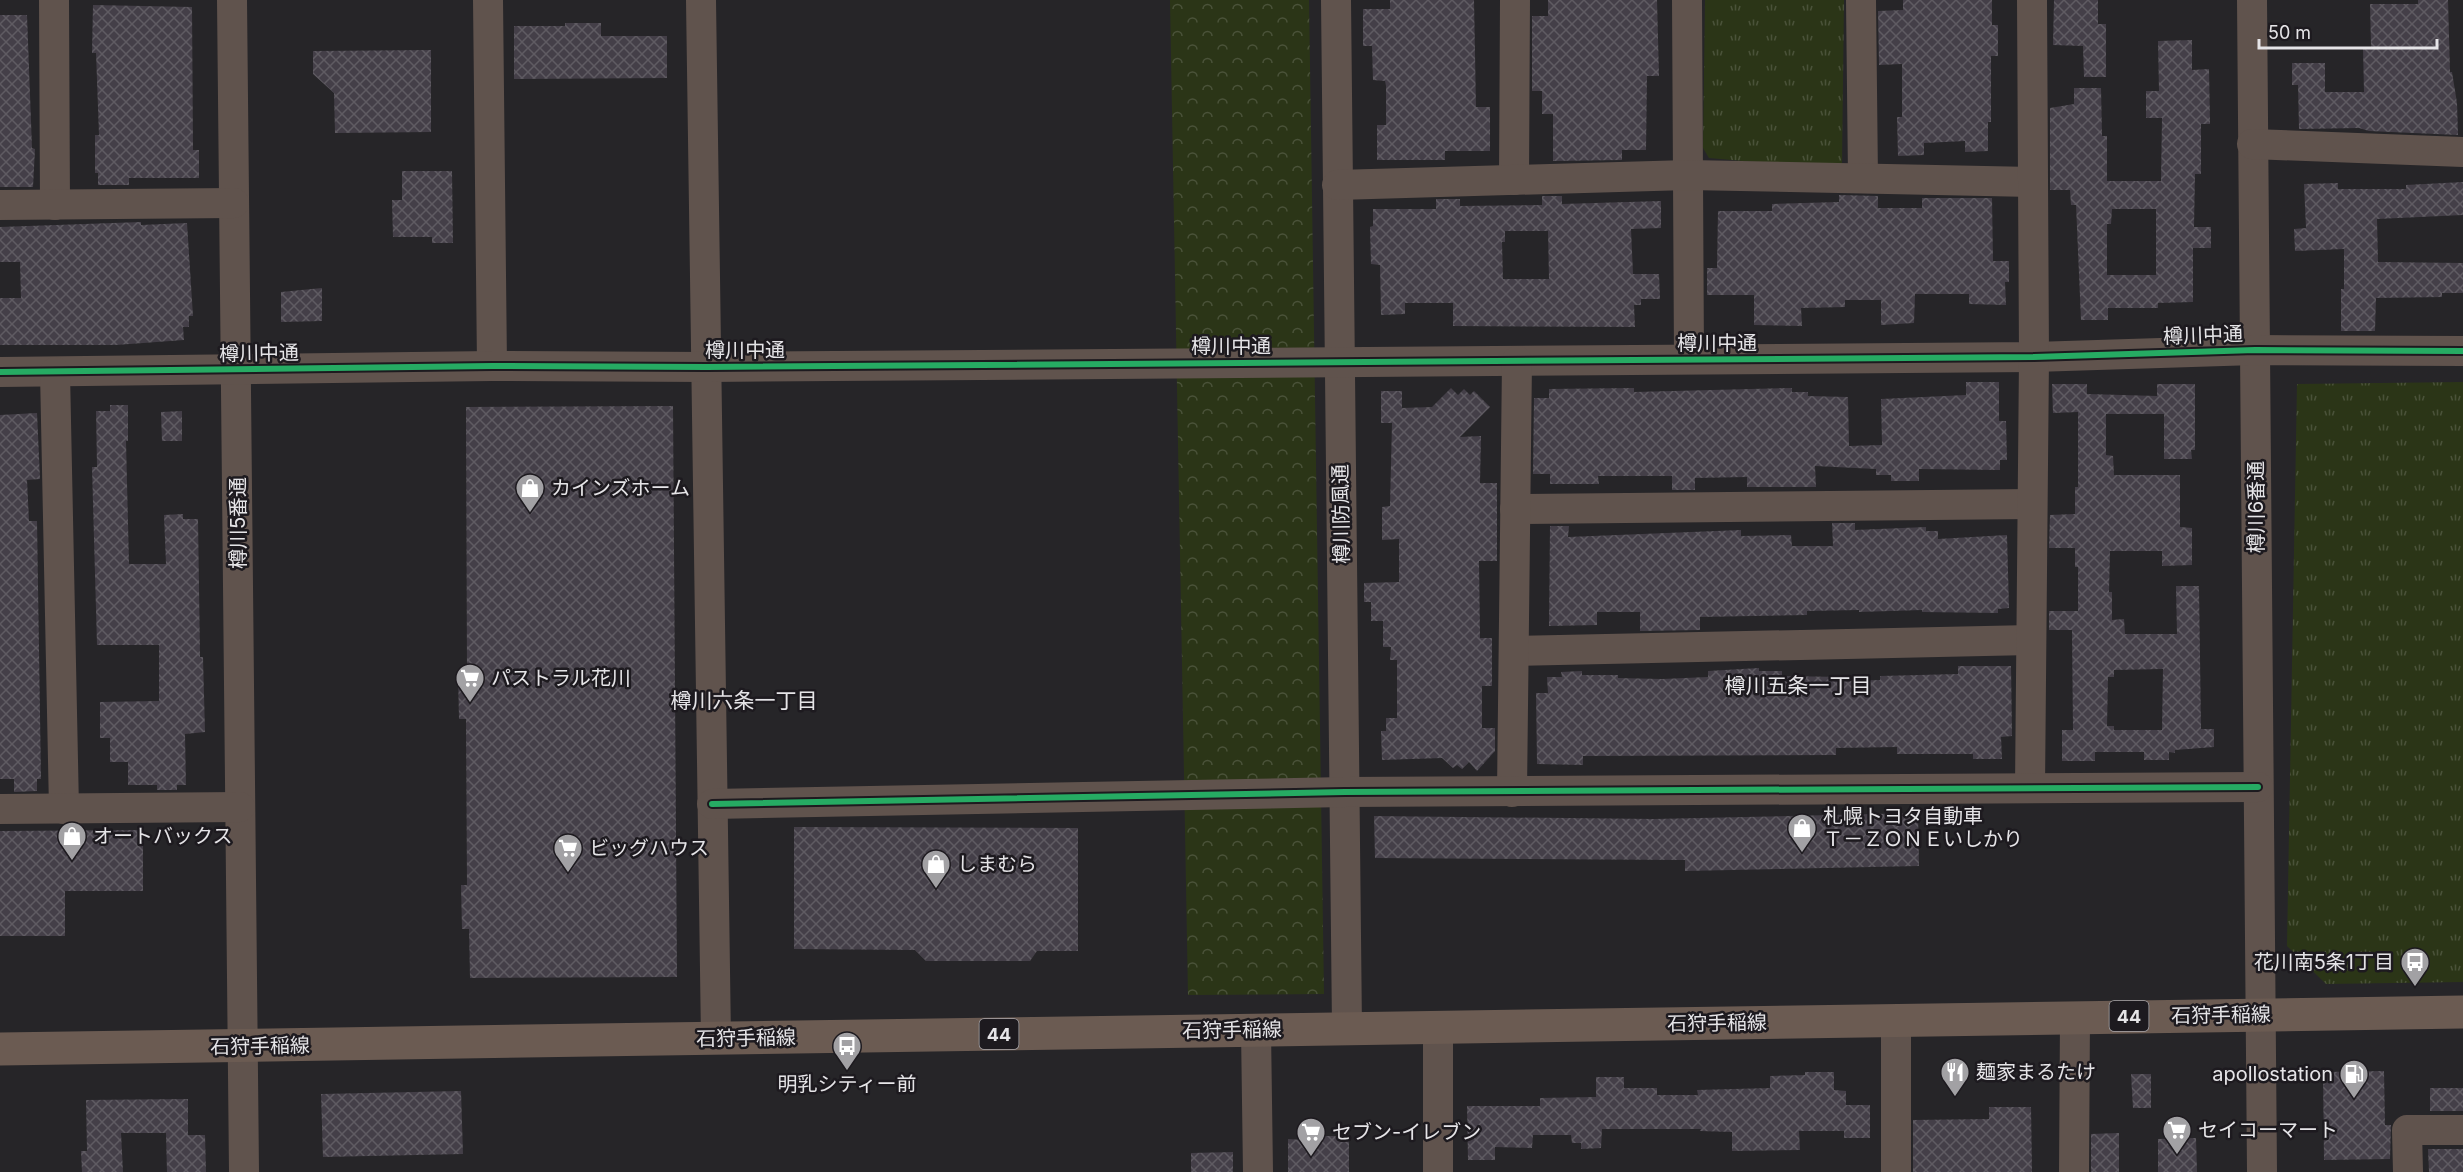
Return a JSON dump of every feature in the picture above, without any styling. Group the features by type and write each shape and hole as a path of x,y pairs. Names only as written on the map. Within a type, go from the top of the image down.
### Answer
{"main road":[{"name":"石狩手稲線","path":"0,1049 2463,1012"}],"street":[{"path":"54,0 55,205"},
{"name":"樽川5番通","path":"232,0 244,1172"},
{"path":"488,0 492,366"},
{"path":"701,0 716,1039"},
{"name":"樽川防風通","path":"1336,0 1347,1029"},
{"path":"1514,180 1515,0"},
{"path":"1688,0 1689,359"},
{"path":"1861,0 1863,178"},
{"path":"2030,788 2034,357 2032,0"},
{"name":"樽川6番通","path":"2252,0 2262,1172"},
{"path":"2252,144 2463,152"},
{"path":"1337,185 1688,175 2033,182"},
{"path":"0,205 234,203"},
{"name":"樽川中通","path":"0,372 492,366 707,367 2034,357 2255,350 2463,351"},
{"path":"1512,792 1517,361"},
{"path":"55,372 64,809"},
{"path":"1515,509 2032,504"},
{"path":"1514,651 2031,640"},
{"path":"712,804 1345,792 2258,787"},
{"path":"0,809 240,807"},
{"path":"2074,1172 2075,1017"},
{"path":"1896,1020 1896,1172"},
{"path":"1438,1028 1438,1172"},
{"path":"1256,1030 1258,1172"},
{"path":"2408,1172 2407,1130 2463,1130"}],"green space":[{"path":"1170,0 1309,0 1324,994 1188,995"},
{"path":"1705,0 1844,0 1842,163 1835,169 1709,158 1703,148"},
{"path":"2463,382 2463,982 2326,984 2287,946 2297,384"}],"building":[{"path":"1390,0 1474,0 1476,107 1490,107 1490,151 1445,151 1445,160 1377,160 1377,125 1386,125 1386,86 1385,81 1373,80 1372,46 1363,46 1363,9 1390,9"},
{"path":"1548,0 1657,0 1659,76 1647,76 1646,150 1622,150 1622,160 1553,161 1553,114 1542,114 1542,91 1532,91 1532,16 1548,16"},
{"path":"1903,0 1992,0 1992,25 1998,25 1998,56 1991,56 1991,122 1988,122 1988,151 1965,152 1965,141 1924,143 1924,155 1898,156 1897,117 1902,117 1902,64 1879,65 1878,11 1903,10"},
{"path":"2054,0 2098,0 2098,24 2106,24 2106,77 2084,77 2083,46 2053,45"},
{"path":"2418,0 2448,0 2450,72 2452,72 2457,103 2458,135 2369,131 2359,128 2299,129 2298,85 2292,85 2292,63 2325,63 2325,92 2364,92 2363,47 2371,47 2370,4 2418,4"},
{"path":"93,5 192,7 193,150 199,150 199,178 129,178 129,185 98,185 98,173 95,173 95,135 99,135 96,53 92,53"},
{"path":"0,15 27,15 32,148 35,149 33,187 0,187"},
{"path":"565,23 601,23 601,36 667,36 667,78 514,79 514,26 565,26"},
{"path":"2192,40 2192,70 2209,69 2210,124 2201,124 2201,174 2195,174 2194,227 2211,227 2211,248 2193,248 2193,302 2158,303 2158,308 2108,308 2108,320 2081,320 2076,205 2071,205 2070,190 2050,190 2050,108 2074,104 2074,88 2101,88 2102,136 2107,136 2107,181 2161,181 2162,118 2146,118 2146,91 2159,91 2158,41","holes":["2112,209 2156,209 2156,275 2107,275 2107,224 2111,224"]},
{"path":"431,50 431,132 335,133 334,93 313,74 313,51"},
{"path":"402,171 452,171 453,243 432,243 432,237 393,237 392,200 402,200"},
{"path":"2463,182 2463,215 2377,219 2378,262 2463,263 2463,293 2442,293 2442,297 2376,298 2375,331 2341,331 2344,249 2295,251 2294,229 2306,228 2304,184 2338,183 2338,189 2406,189 2406,185"},
{"path":"1839,195 1878,196 1878,208 1922,208 1922,198 1992,198 1993,261 2009,261 2009,282 2005,282 2006,305 1969,304 1969,294 1915,294 1914,323 1881,325 1881,300 1845,300 1845,307 1801,308 1802,326 1754,325 1754,295 1707,295 1707,268 1717,268 1718,211 1772,211 1772,204 1839,202"},
{"path":"1542,196 1562,196 1562,204 1661,201 1661,228 1631,229 1633,274 1659,274 1660,299 1641,299 1641,305 1634,305 1635,327 1453,326 1453,303 1405,303 1405,314 1381,315 1380,265 1371,264 1370,227 1373,226 1373,209 1436,209 1436,199 1460,199 1460,206 1542,205","holes":["1505,231 1548,231 1549,279 1503,279 1502,242 1505,242"]},
{"path":"141,222 141,225 187,223 193,316 189,316 189,327 183,327 184,340 116,345 0,345 0,298 21,298 20,262 0,262 0,227"},
{"path":"322,288 322,321 281,322 281,292"},
{"path":"1966,382 1999,382 1999,421 2006,421 2007,460 2000,460 2000,470 1919,469 1919,481 1891,481 1891,475 1876,475 1876,469 1815,466 1816,487 1747,487 1747,477 1695,478 1695,490 1672,490 1672,476 1598,476 1599,484 1550,484 1550,474 1533,474 1534,398 1549,398 1549,389 1634,388 1634,392 1792,388 1792,392 1808,392 1808,396 1848,397 1849,446 1882,445 1881,399 1966,395"},
{"path":"2052,384 2087,384 2087,394 2157,396 2157,384 2195,384 2195,450 2191,450 2192,459 2164,459 2164,414 2106,414 2106,455 2113,456 2114,475 2180,475 2180,527 2192,528 2192,565 2162,566 2162,551 2110,551 2109,592 2112,592 2112,620 2124,619 2125,634 2177,634 2176,586 2199,586 2201,729 2214,729 2214,747 2175,750 2175,753 2169,752 2169,760 2144,760 2144,752 2095,752 2095,761 2062,761 2062,730 2073,730 2072,630 2049,630 2049,611 2078,611 2078,567 2075,567 2075,548 2049,548 2050,515 2075,514 2075,487 2078,487 2078,412 2053,413","holes":["2163,669 2162,730 2114,730 2114,726 2107,726 2108,677 2114,677 2114,670"]},
{"path":"1451,388 1458,395 1464,389 1470,395 1474,391 1490,407 1460,437 1481,436 1480,483 1497,483 1497,561 1479,561 1480,638 1492,638 1492,686 1482,686 1482,728 1495,728 1495,751 1477,771 1469,762 1462,769 1457,765 1453,768 1442,758 1382,760 1381,731 1386,731 1386,718 1397,718 1397,660 1390,660 1391,647 1383,647 1383,621 1371,621 1371,602 1364,602 1364,583 1399,582 1399,539 1382,540 1382,507 1390,506 1392,423 1381,423 1381,391 1402,391 1402,408 1432,407"},
{"path":"110,405 128,405 128,441 126,441 129,564 166,564 164,515 183,514 183,519 198,519 200,657 203,657 205,732 185,734 186,785 177,785 177,790 157,790 157,785 128,785 128,762 110,762 110,738 100,738 100,702 159,701 159,645 97,645 92,467 97,467 96,411 110,411"},
{"path":"673,406 677,977 470,978 469,929 462,929 461,885 467,885 466,719 459,719 458,675 467,675 466,407"},
{"path":"182,411 182,441 162,441 161,412"},
{"path":"37,413 40,479 27,480 29,521 37,521 41,779 37,779 37,791 14,792 14,779 0,779 0,415"},
{"path":"1832,523 1855,523 1855,530 1926,527 1926,531 1938,531 1938,539 2007,535 2009,608 1998,609 1998,613 1922,612 1922,610 1859,612 1859,610 1807,611 1807,615 1700,617 1700,630 1640,631 1640,612 1597,612 1597,625 1549,626 1550,526 1569,526 1568,537 1741,530 1741,536 1791,535 1792,546 1833,546"},
{"path":"1958,666 2011,666 2012,736 2001,737 2002,759 1973,759 1973,754 1897,754 1897,747 1836,748 1836,755 1583,756 1583,765 1537,764 1536,693 1548,693 1547,677 1562,677 1561,672 1582,671 1582,675 1662,679 1708,677 1708,671 1759,668 1759,671 1782,671 1782,676 1843,677 1843,681 1880,680 1880,676 1958,674"},
{"path":"1918,813 1919,866 1685,871 1685,860 1375,858 1374,816 1654,819"},
{"name":"しまむら","path":"794,827 1078,828 1078,951 1037,951 1030,961 926,961 915,950 794,949"},
{"name":"オートバックス","path":"143,830 143,891 65,891 65,936 0,936 0,831"},
{"name":"apollostation","path":"2384,1071 2385,1125 2391,1125 2390,1159 2324,1160 2323,1072"},
{"path":"1805,1072 1834,1072 1834,1090 1846,1091 1846,1105 1870,1105 1870,1138 1844,1138 1844,1131 1799,1131 1800,1150 1732,1151 1732,1132 1700,1131 1701,1129 1602,1129 1601,1148 1581,1149 1581,1143 1572,1143 1571,1135 1533,1135 1532,1148 1495,1147 1495,1160 1468,1160 1467,1106 1540,1106 1540,1098 1596,1097 1596,1077 1624,1077 1624,1088 1657,1088 1657,1095 1698,1095 1697,1090 1770,1088 1770,1076 1805,1075"},
{"path":"2131,1074 2151,1074 2151,1108 2133,1108"},
{"path":"2430,1088 2463,1088 2463,1111 2430,1111"},
{"path":"461,1091 463,1154 323,1157 321,1094"},
{"path":"188,1099 188,1135 205,1135 206,1172 167,1172 166,1133 121,1133 123,1172 82,1172 81,1151 87,1151 86,1100"},
{"path":"1989,1107 2031,1107 2032,1172 1913,1172 1913,1120 1989,1119"},
{"path":"2119,1133 2119,1172 2091,1172 2091,1134"},
{"path":"1303,1136 1349,1136 1349,1172 1288,1172 1288,1139 1303,1140"},
{"name":"セイコーマート","path":"2196,1138 2197,1172 2158,1172 2158,1139"},
{"path":"2428,1149 2463,1149 2463,1172 2429,1172"},
{"path":"1233,1152 1233,1172 1191,1172 1191,1153"}],"cycle path":[{"path":"0,372 492,366 707,367 2034,357 2255,350 2463,351"},
{"path":"712,804 1345,792 2258,787"}],"place":[{"name":"カインズホーム","path":"530,514"},
{"name":"パストラル花川","path":"470,704"},
{"name":"札幌トヨタ自動車 Ｔ－ＺＯＮＥいしかり","path":"1802,854"},
{"name":"オートバックス","path":"72,862"},
{"name":"ビッグハウス","path":"568,874"},
{"name":"しまむら","path":"936,890"},
{"name":"花川南5条1丁目","path":"2415,988"},
{"name":"明乳シティー前","path":"847,1072"},
{"name":"麺家まるたけ","path":"1955,1098"},
{"name":"apollostation","path":"2354,1100"},
{"name":"セイコーマート","path":"2177,1156"},
{"name":"セブン-イレブン","path":"1311,1158"}],"district":[{"name":"樽川五条一丁目","path":"1798,685"},
{"name":"樽川六条一丁目","path":"744,700"}]}
